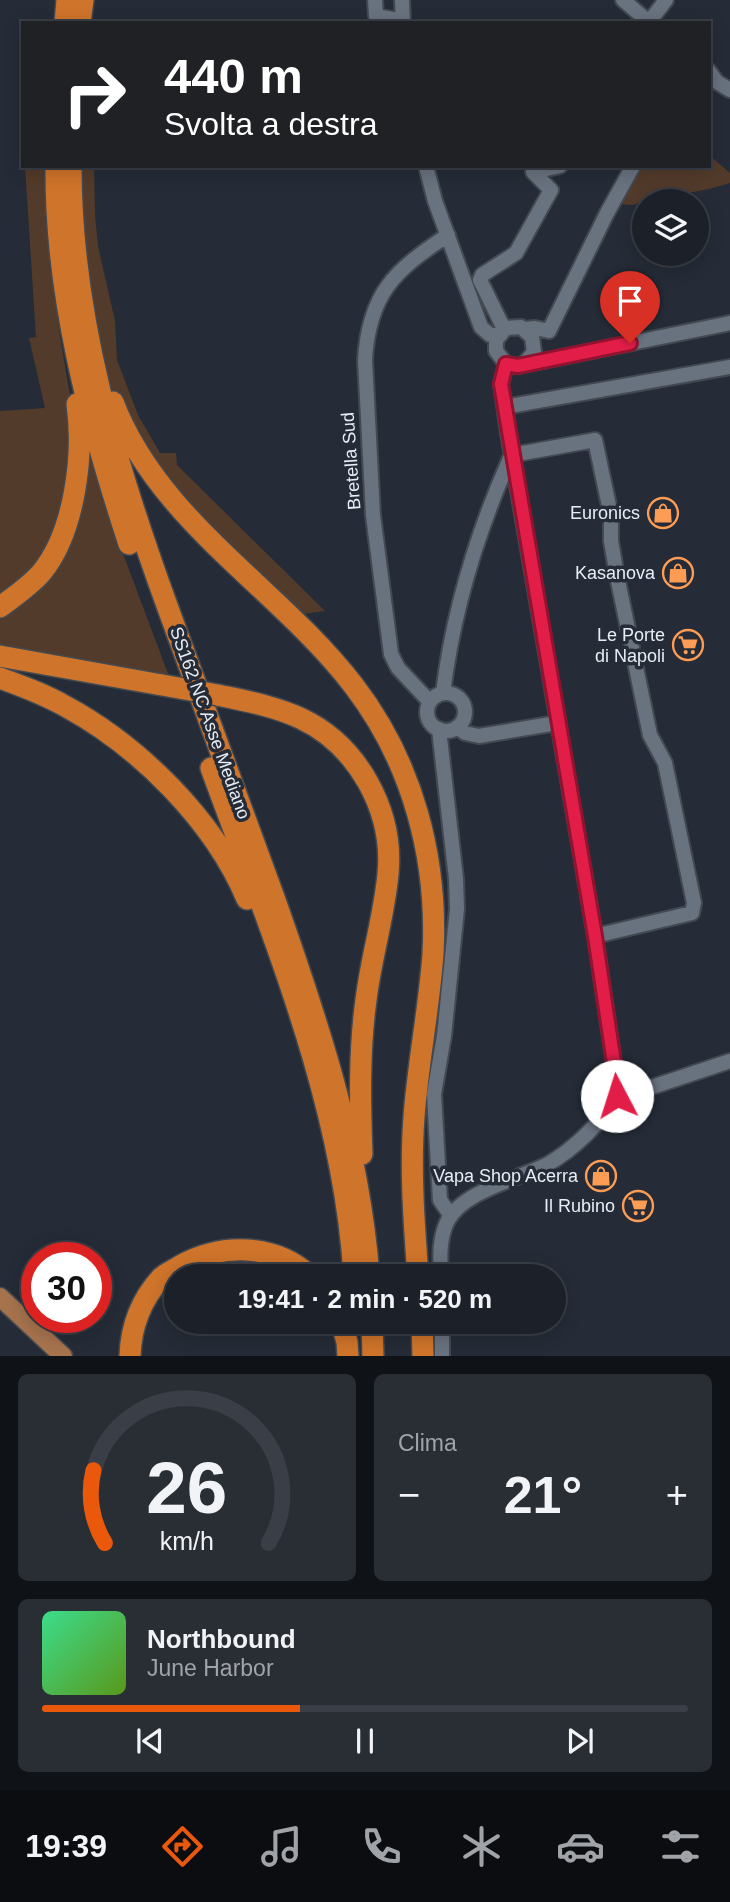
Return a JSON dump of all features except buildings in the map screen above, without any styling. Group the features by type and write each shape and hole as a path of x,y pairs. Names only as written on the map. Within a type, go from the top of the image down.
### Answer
{"highway":[{"path":"65,21 67,0"},
{"path":"80,21 83,0"},
{"name":"SS162 NC Asse Mediano","path":"56,168 86,402 104,468 131,549 286,974 317,1073 347,1210 353,1264"},
{"name":"SS162 NC Asse Mediano","path":"71,168 72,280 100,396 144,544 301,971 331,1068 348,1133 368,1264"},
{"path":"0,607 23,591 43,570 59,542 77,474 78,416 66,340 72,280"},
{"path":"72,280 108,390 140,457 169,498 285,610 354,687 377,719 394,752 417,810 429,864 434,919 433,956 413,1141 417,1264"},
{"path":"0,656 218,695 278,709 323,731 355,762 368,782 384,821 389,856 368,988 361,1059 361,1128 367,1197 366,1243"},
{"path":"0,678 65,706 94,723 157,774 200,821 246,895 299,1037 317,1073"},
{"path":"184,1264 198,1256 233,1249 270,1252 297,1264"},
{"path":"130,1356 137,1313 164,1275"},
{"path":"345,1334 348,1356"},
{"path":"357,1334 358,1356"},
{"path":"372,1334 373,1356"},
{"path":"422,1334 423,1356"}],"main road":[{"path":"0,1297 63,1356"}],"street":[{"path":"375,0 376,16 398,21"},
{"path":"402,0 403,21"},
{"path":"623,0 647,21 666,0"},
{"path":"711,73 730,90"},
{"path":"427,168 481,327 490,335 516,326 549,331 607,213 633,168"},
{"path":"551,168 533,172 551,190 516,253 482,275 481,280 501,332 496,351 506,364 518,366 730,323"},
{"name":"Bretella Sud","path":"430,702 398,668 391,654 373,514 365,360 366,337 373,312 384,289 416,256 448,234"},
{"path":"524,364 531,357 534,347 533,337 526,329"},
{"path":"534,347 555,358"},
{"path":"441,1264 442,1239 451,1216 470,1199 565,1153 601,1118 617,1096 595,936 501,384 506,364"},
{"path":"505,407 730,367"},
{"path":"512,455 595,440 611,515 611,541 617,576 650,735 665,763 694,902 692,913 595,936"},
{"path":"443,693 457,696 464,705 465,717 452,730 439,729 430,721 428,708 430,702 443,693 454,631 474,556 494,494 512,455"},
{"path":"457,727 465,733 479,736 557,723"},
{"path":"439,729 457,909 445,1023 434,1094 440,1200 451,1216"},
{"path":"617,1096 631,1094 730,1061"},
{"path":"442,1334 442,1356"}],"shaded area":[{"path":"711,157 730,173 730,183 709,189 632,189 632,205 619,204 638,168 711,168"},
{"path":"25,168 48,168 48,232 60,337 73,413 63,514 39,567 0,599 0,411 45,408 29,338 36,337"},
{"path":"79,168 94,168 98,246 115,321 117,360 138,415 160,453 176,453 177,465 325,611 295,615 178,501 125,424 107,376 88,270"},
{"path":"88,442 116,535 170,679 0,650 0,610 30,591"}],"place":[{"name":"Euronics","path":"663,513"},
{"name":"Kasanova","path":"678,573"},
{"name":"Le Porte di Napoli","path":"688,645"},
{"name":"Vapa Shop Acerra","path":"601,1176"},
{"name":"Il Rubino","path":"638,1206"}],"route":[{"path":"617,1096 595,936 552,696 501,384 506,364 518,366 630,343"}]}
